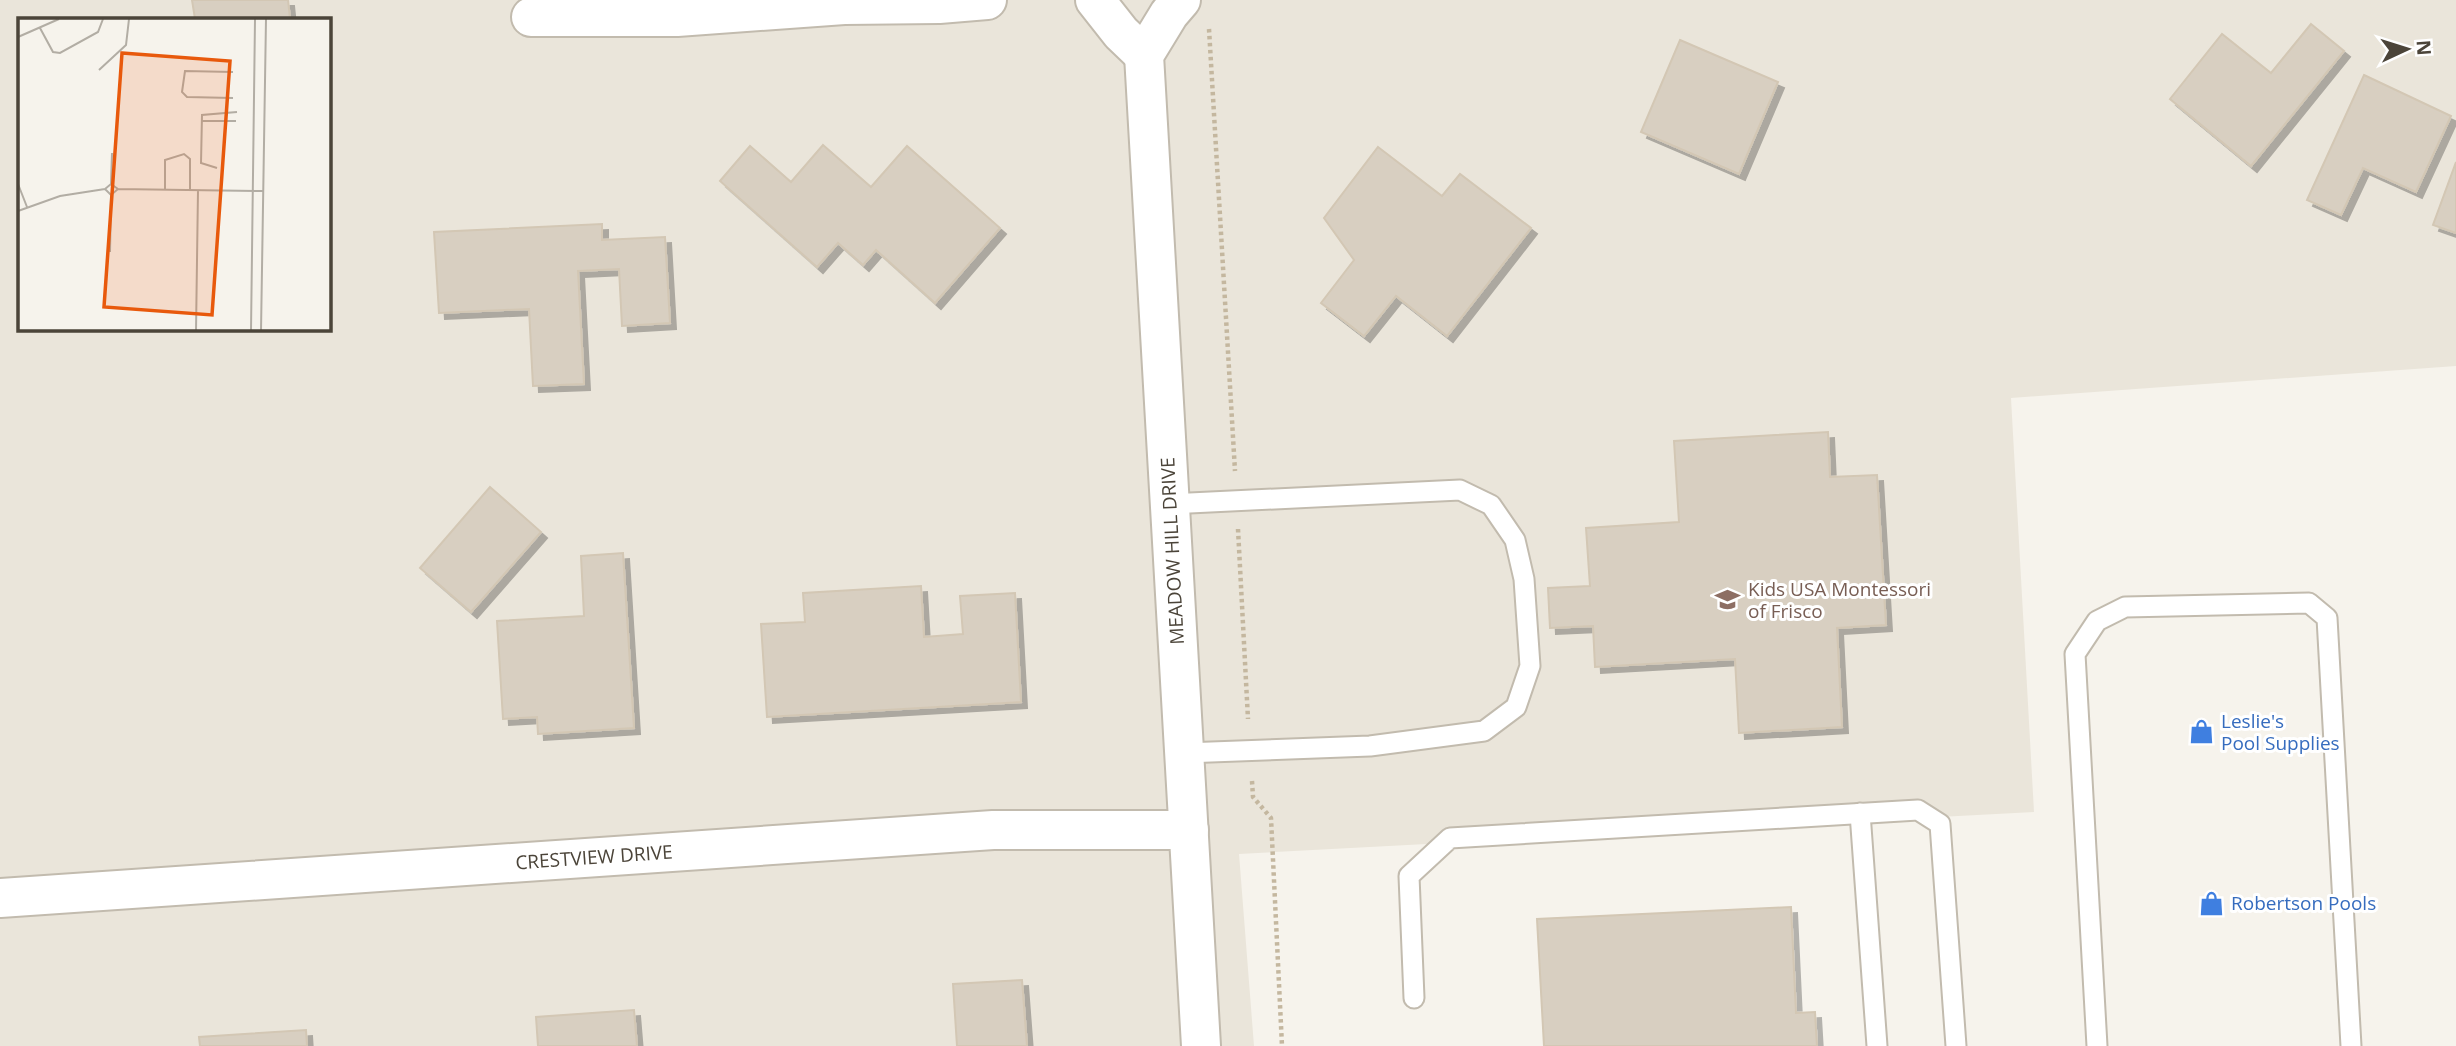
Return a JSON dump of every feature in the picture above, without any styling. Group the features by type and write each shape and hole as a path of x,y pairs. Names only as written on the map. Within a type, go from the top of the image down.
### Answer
{"street":[{"path":"531,16 677,16 844,5 939,4 987,0"},
{"path":"1095,0 1121,33 1143,55 1169,14 1194,8"},
{"name":"MEADOW HILL DRIVE","path":"1143,55 1201,1046"},
{"name":"CRESTVIEW DRIVE","path":"0,898 993,830 1189,830"}],"lane":[{"path":"1169,504 1460,489 1492,505 1515,540 1524,579 1530,666 1516,706 1484,731 1370,746 1184,753"},
{"path":"2097,1046 2075,654 2097,621 2125,607 2309,603 2327,618 2351,1046"},
{"path":"1414,998 1409,876 1450,838 1918,810 1940,824 1956,1046"},
{"path":"1860,813 1877,1046"}],"path":[{"path":"1194,8 1235,465"},
{"path":"1238,533 1248,717"},
{"path":"1253,797 1271,818 1282,1046"}],"shaded area":[{"path":"0,0 2456,0 2456,366 2011,398 2034,812 1239,854 1254,1046 0,1046"}],"building":[{"path":"192,0 288,0 290,18 195,18"},
{"path":"2311,24 2344,51 2251,166 2170,99 2222,34 2271,73"},
{"path":"1680,40 1778,82 1739,174 1641,132"},
{"path":"2364,75 2451,116 2416,192 2363,168 2341,215 2307,200"},
{"path":"823,145 871,187 907,146 1000,228 935,303 876,250 863,265 838,243 817,267 720,181 750,146 791,182"},
{"path":"1378,147 1442,196 1460,174 1531,228 1447,336 1396,296 1364,336 1321,303 1354,260 1324,218"},
{"path":"2456,162 2456,233 2433,225"},
{"path":"602,224 602,240 665,237 670,323 622,326 619,269 578,271 584,384 533,386 529,309 439,313 434,232"},
{"path":"1828,432 1830,477 1877,475 1886,625 1837,628 1842,727 1739,733 1735,659 1595,667 1593,626 1550,628 1548,588 1590,586 1586,528 1679,522 1674,441"},
{"path":"490,487 541,532 471,612 420,568"},
{"path":"623,553 634,728 538,734 537,717 503,719 497,621 584,616 581,556"},
{"path":"921,586 924,637 963,634 960,596 1015,593 1021,702 767,717 761,624 805,622 803,593"},
{"path":"1791,907 1796,1013 1815,1012 1817,1046 1544,1046 1537,919"},
{"path":"1022,980 1027,1046 957,1046 953,984"},
{"path":"634,1010 637,1046 538,1046 536,1017"},
{"path":"306,1030 307,1046 200,1046 199,1037"}],"place":[{"name":"Kids USA Montessori of Frisco","path":"1728,600"},
{"name":"Leslie's Pool Supplies","path":"2201,732"},
{"name":"Robertson Pools","path":"2211,903"}]}
